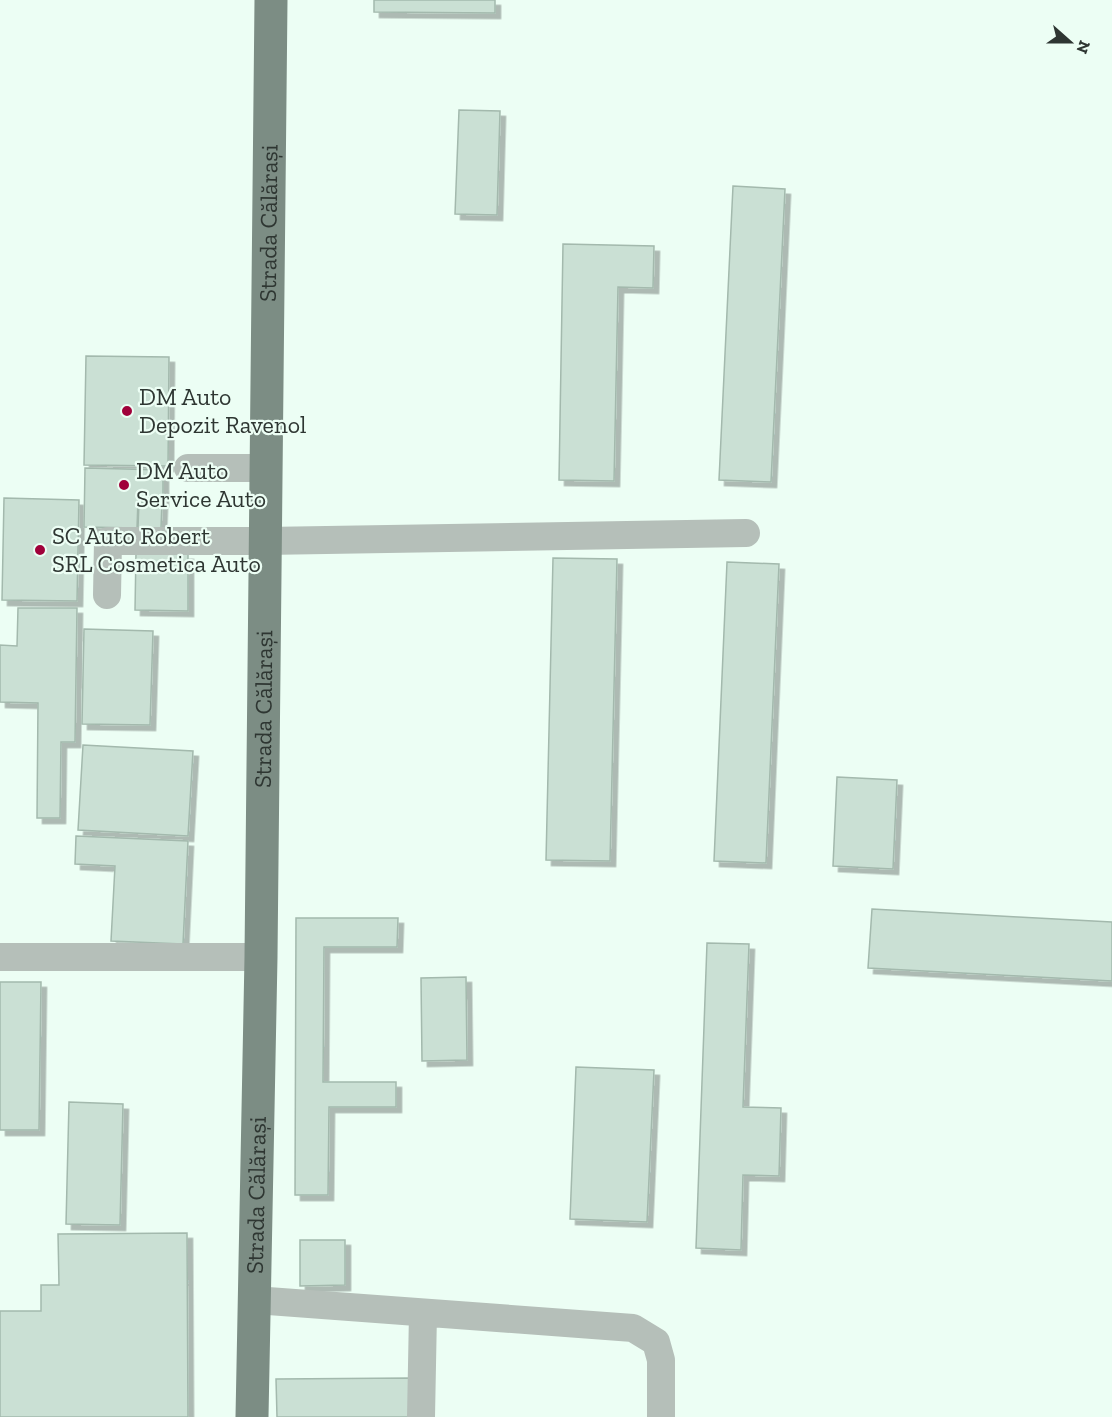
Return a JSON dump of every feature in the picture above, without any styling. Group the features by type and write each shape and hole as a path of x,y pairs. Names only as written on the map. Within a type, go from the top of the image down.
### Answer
{"main road":[{"name":"Strada Călărași","path":"252,1417 261,957 271,0"}],"lane":[{"path":"188,468 265,468"},
{"path":"106,595 108,541 265,541 746,533"},
{"path":"0,957 261,957"},
{"path":"254,1300 633,1328 657,1342 661,1360 661,1417"},
{"path":"421,1417 423,1313"}],"building":[{"path":"374,0 495,0 495,13 374,12"},
{"path":"459,110 500,111 497,215 455,214"},
{"path":"733,186 785,189 771,482 719,480"},
{"path":"563,244 654,246 653,288 618,287 614,481 559,480"},
{"name":"DM Auto Depozit Ravenol","path":"86,356 169,357 168,466 84,465"},
{"name":"DM Auto Service Auto","path":"85,468 163,470 163,501 138,500 137,528 84,527"},
{"name":"SC Auto Robert SRL Cosmetica Auto","path":"4,498 79,500 77,601 2,600"},
{"path":"139,502 162,502 161,528 138,528"},
{"path":"136,552 188,554 188,611 135,610"},
{"path":"553,558 617,559 610,861 546,860"},
{"path":"727,562 779,564 766,863 714,861"},
{"path":"18,608 77,608 75,742 61,742 60,818 37,818 38,703 0,702 0,645 17,646"},
{"path":"84,629 153,631 150,725 82,724"},
{"path":"83,745 193,751 188,836 78,830"},
{"path":"837,777 897,780 893,869 833,866"},
{"path":"76,836 188,841 183,944 111,941 115,866 75,864"},
{"path":"872,909 1112,922 1112,981 868,968"},
{"path":"296,918 398,918 397,947 324,947 323,1082 396,1082 396,1107 329,1107 328,1195 295,1195"},
{"path":"707,943 749,944 743,1107 781,1108 779,1176 743,1175 741,1250 696,1248"},
{"path":"466,977 467,1060 422,1061 421,978"},
{"path":"0,982 41,982 39,1130 0,1130"},
{"path":"576,1067 654,1070 647,1222 570,1219"},
{"path":"69,1102 123,1104 120,1225 66,1224"},
{"path":"187,1233 188,1417 0,1417 0,1311 41,1311 41,1285 59,1285 58,1234"},
{"path":"300,1240 345,1240 345,1285 300,1286"},
{"path":"410,1378 410,1417 277,1417 276,1379"}],"place":[{"name":"DM Auto Depozit Ravenol","path":"127,411"},
{"name":"DM Auto Service Auto","path":"124,485"},
{"name":"SC Auto Robert SRL Cosmetica Auto","path":"40,550"}]}
